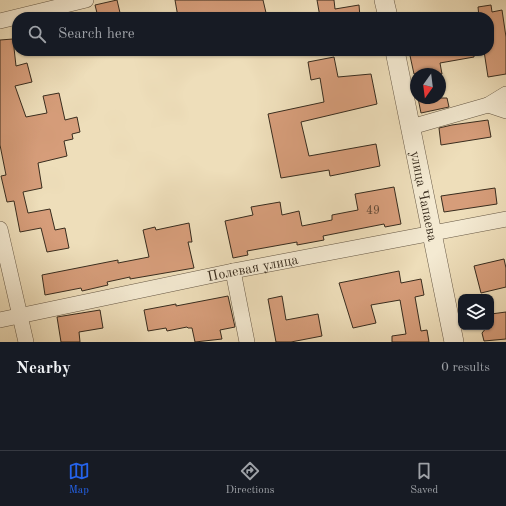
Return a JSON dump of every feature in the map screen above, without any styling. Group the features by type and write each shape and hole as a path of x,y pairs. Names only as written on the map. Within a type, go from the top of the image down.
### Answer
{"street":[{"path":"37,12 86,0"},
{"path":"384,0 387,12"},
{"path":"0,21 12,18"},
{"name":"улица Чапаева","path":"396,56 454,342"},
{"path":"411,127 488,106 506,94"},
{"path":"488,106 506,111"},
{"name":"Полевая улица","path":"0,320 432,232 506,219"},
{"path":"0,228 26,342"},
{"path":"233,272 247,342"}],"building":[{"path":"117,0 120,12 97,12 95,5"},
{"path":"175,0 263,0 266,12 177,12"},
{"path":"317,0 334,0 335,9 359,5 360,12 319,12"},
{"path":"491,5 492,12 478,12 478,7"},
{"path":"502,10 506,37 506,74 488,77 485,56 494,56 494,12 492,12"},
{"path":"12,39 12,56 15,56 16,66 27,63 32,82 15,86 26,117 47,113 43,96 59,93 65,120 77,117 80,132 72,134 73,139 64,141 67,156 38,163 42,188 23,192 28,213 50,209 55,230 65,228 69,248 47,252 41,228 20,232 14,201 7,202 1,176 6,175 0,145 0,40"},
{"path":"410,56 474,56 474,57 440,63 441,68 413,68"},
{"path":"334,57 338,77 371,74 377,104 301,122 309,156 376,144 380,166 330,176 329,170 281,178 268,114 324,102 320,78 311,80 308,62"},
{"path":"447,98 449,107 421,113 419,104 446,104"},
{"path":"488,120 491,137 441,145 439,128"},
{"path":"394,187 401,224 385,227 384,224 323,236 324,240 297,245 297,242 247,251 248,255 233,258 225,221 253,215 251,207 280,202 282,215 299,211 302,226 332,220 332,215 358,210 355,194"},
{"path":"495,188 497,204 444,212 441,196"},
{"path":"189,223 192,242 188,242 194,268 130,279 130,277 107,282 108,285 82,291 81,288 45,295 42,275 118,260 118,263 149,257 143,230 155,227 156,230"},
{"path":"504,259 506,268 506,287 481,293 474,266"},
{"path":"399,271 401,283 421,279 424,295 415,297 421,331 427,330 429,342 392,342 392,336 406,334 400,300 371,305 376,323 353,328 339,283"},
{"path":"228,296 235,327 220,330 222,339 195,342 192,328 187,327 167,331 166,328 148,331 144,310 176,304 176,306"},
{"path":"282,296 286,320 318,314 322,336 291,342 276,342 268,299"},
{"path":"100,310 103,328 79,332 80,342 61,342 57,317"},
{"path":"506,312 506,339 484,341 482,333 484,330 494,330 494,314"}]}
